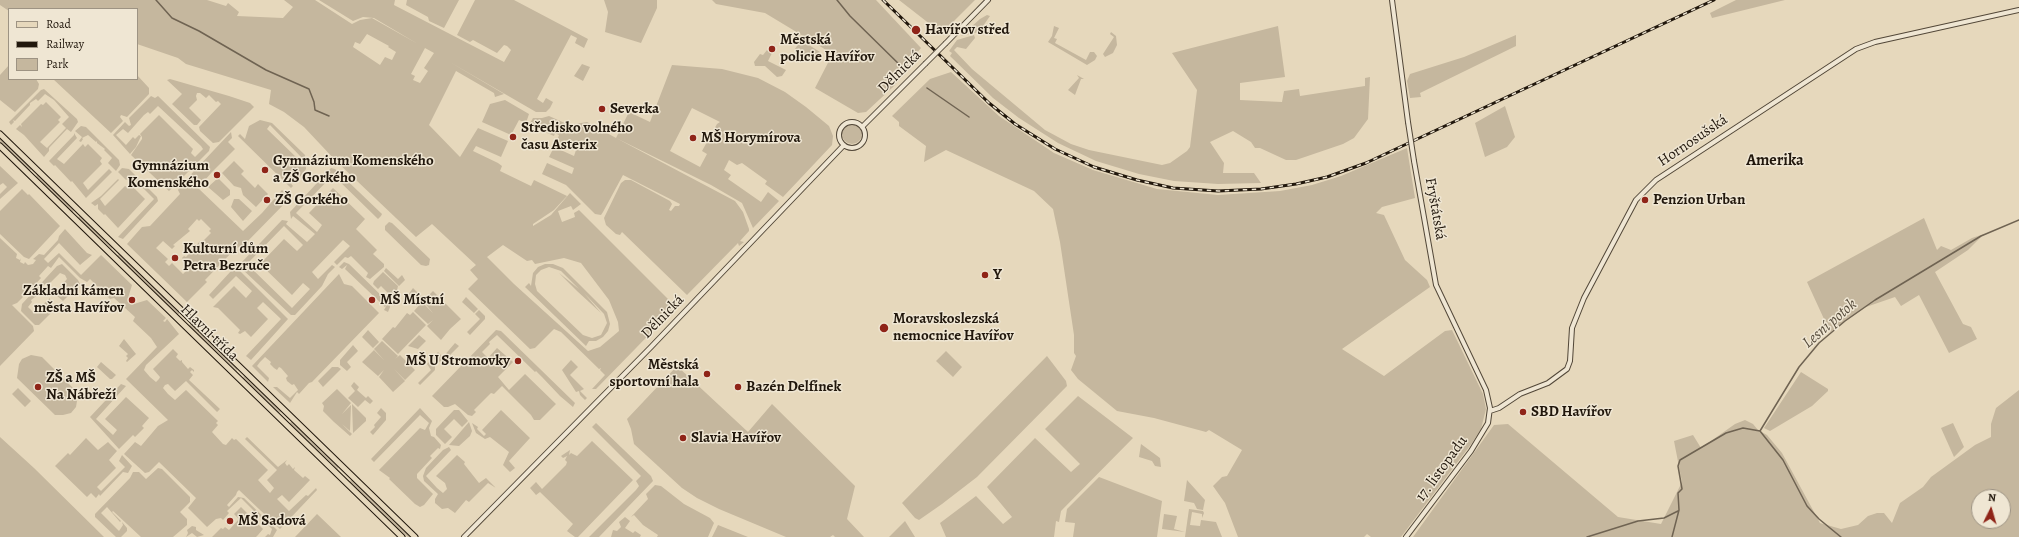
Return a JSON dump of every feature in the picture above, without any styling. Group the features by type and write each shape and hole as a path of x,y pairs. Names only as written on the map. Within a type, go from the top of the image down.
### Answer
{"main road":[{"path":"0,134 415,537"},
{"name":"Hlavní třída","path":"0,146 402,537"}],"street":[{"name":"Dělnická","path":"862,127 988,0"},
{"name":"Fryštátská","path":"1392,0 1414,161 1436,285 1486,390 1490,401 1490,411"},
{"name":"Hornosušská","path":"1490,411 1499,408 1520,394 1548,383 1567,369 1570,361 1572,328 1584,298 1636,200 1656,180 1856,49 1875,42 1968,20 2019,10"},
{"path":"852,122 862,127 865,136 862,144 852,148 844,145 839,136 842,126 852,122"},
{"name":"Dělnická","path":"464,537 651,347 844,145"},
{"name":"17. listopadu","path":"1406,537 1471,451 1488,423 1490,411"}],"green space":[{"path":"0,0 207,0 226,6 228,3 239,12 237,16 283,18 293,7 284,0 315,0 352,24 360,20 372,18 418,44 374,18 363,17 353,21 319,0 395,0 394,5 504,62 511,50 507,46 504,45 497,53 473,40 470,42 457,35 475,0 514,0 588,39 584,48 575,43 577,38 571,35 537,99 543,103 546,98 553,102 550,108 546,112 536,112 448,61 504,94 495,97 494,93 456,71 429,125 460,157 478,128 508,141 501,157 476,146 473,151 498,163 502,166 500,171 531,186 534,180 567,196 554,210 533,224 533,226 551,215 570,193 581,204 573,210 571,206 558,211 562,222 575,217 574,213 579,210 676,307 596,389 592,389 605,375 600,370 601,368 599,369 561,332 554,329 535,348 530,349 468,289 478,279 470,270 476,265 432,224 416,237 336,161 304,127 284,112 269,104 271,90 186,64 178,58 138,44 138,8 8,8 8,10 0,5","holes":["367,34 389,46 388,47 396,52 392,60 385,57 380,65 353,47 355,42 360,44","425,48 434,53 424,68 428,71 420,83 413,80 415,76 411,74","503,245 527,261 532,260 535,264 564,258 581,263 609,300 618,322 619,331 600,347 588,351 514,284 487,257"]},
{"path":"407,0 459,0 444,28 429,21 428,17 406,5"},
{"path":"604,0 657,0 657,8 641,43 605,32 608,12"},
{"path":"712,0 876,0 921,48 916,54 913,65 893,87 866,112 858,113 815,88 832,55 823,48 765,13 716,4"},
{"path":"899,0 975,0 947,28 940,29 935,28"},
{"path":"1736,0 1785,0 1712,18 1710,13"},
{"path":"987,15 990,16 983,26 985,29 983,31 961,36 980,19"},
{"path":"1054,26 1059,28 1054,38 1057,39 1055,43 1086,60 1090,52 1094,52 1097,56 1095,60 1087,65 1048,42 1052,36"},
{"path":"1278,26 1285,77 1240,83 1240,100 1282,102 1284,91 1299,89 1300,96 1365,86 1365,78 1370,77 1368,119 1354,138 1343,144 1296,160 1286,160 1260,148 1255,148 1251,142 1233,131 1210,142 1224,163 1223,173 1254,173 1261,183 1218,184 1174,181 1139,174 1096,161 1058,143 1019,118 993,98 950,56 952,53 949,51 957,40 974,35 975,38 966,49 957,47 954,50 972,69 1045,130 1071,144 1089,150 1162,165 1170,163 1187,151 1190,147 1197,90 1172,53"},
{"path":"1111,32 1116,36 1117,45 1113,53 1105,57 1103,54 1114,37 1110,34"},
{"path":"1516,35 1516,46 1420,93 1421,97 1410,98 1407,81 1410,74 1464,57"},
{"path":"801,40 820,52 814,61 795,49"},
{"path":"767,50 772,53 768,61 786,70 782,76 777,77 765,66 755,66 754,62 760,54 763,55"},
{"path":"582,64 590,67 583,81 574,76"},
{"path":"672,65 722,69 758,78 785,92 829,126 833,136 832,145 783,197 765,184 767,181 742,163 737,165 729,160 724,170 731,175 728,179 761,202 768,192 779,201 753,228 742,203 711,185 616,138 629,112 650,122","holes":["692,108 720,122 717,124 702,151 707,154 700,167 670,151"]},
{"path":"8,66 8,80 37,80 39,84 38,89 15,112 0,100 0,75"},
{"path":"951,72 999,116 1054,153 1093,170 1157,189 1218,195 1280,191 1312,185 1341,176 1407,148 1415,198 1382,207 1376,213 1384,215 1405,260 1427,280 1430,287 1342,349 1384,376 1445,331 1452,330 1483,394 1486,409 1481,429 1472,443 1401,537 1371,537 1367,534 1364,537 1238,537 1225,503 1213,486 1222,477 1227,476 1242,450 1209,430 1206,432 1154,418 1117,411 1078,379 1071,370 1076,356 1074,353 1074,335 1060,242 1053,209 1034,191 946,150 924,162 926,146 899,126 899,122 892,116 930,79"},
{"path":"1077,75 1084,79 1081,79 1075,95 1068,90 1079,78"},
{"path":"138,76 149,88 149,94 127,117 121,115 120,117 123,121 111,133 54,80 138,80"},
{"path":"170,79 250,103 254,107 219,142 213,143 200,131 199,127 221,104 218,101 216,102 209,95 206,98 200,93 197,93 197,100 189,108 201,120 197,125 194,125 172,104 182,94 167,80"},
{"path":"44,89 77,119 78,122 71,132 67,129 49,148 49,151 44,157 24,135 16,129 20,125 22,127 21,124 41,104 43,105 46,102 61,117 58,120 60,122 40,142 47,148 66,128 62,124 69,117 54,100 45,94 38,101 36,99 30,103 30,105 15,121 13,120 14,122 11,125 9,122 41,90"},
{"path":"151,96 155,98 158,96 210,147 209,151 169,191 131,155 142,139 142,137 140,134 159,115 193,149 191,153 195,157 203,149 201,146 158,106 150,114 148,112 144,115 128,133 123,129 116,135 126,145 133,137 135,139 139,135 141,136 136,147 130,154 113,135 125,122 129,126 131,125 129,118"},
{"path":"505,100 529,114 526,123 519,120 511,135 482,122 490,104"},
{"path":"1505,106 1515,137 1507,147 1485,157 1475,123"},
{"path":"549,116 569,125 587,122 735,201 743,212 749,229 740,241 744,242 739,246 738,243 687,295 622,232 620,235 616,234 606,225 604,218 621,183 625,180 631,180 670,201 672,204 669,210 671,211 675,206 679,206 680,204 623,175 601,215 595,214 566,185 542,174 547,163 572,174 574,168 549,157 554,147 574,156 576,150 557,141 559,135 555,133 554,136 529,125 533,118"},
{"path":"260,120 272,123 305,155 306,169 299,178 288,180 293,186 291,188 238,136 240,134 245,139 249,126","holes":["270,125 302,158 297,158 267,129"]},
{"path":"852,124 859,127 862,134 859,141 852,144 845,141 842,134 845,127"},
{"path":"81,126 86,127 119,160 120,165 116,171 108,163 112,158 104,150 105,149 97,143 97,141 96,142 88,135 82,138 83,139 81,142 79,141 82,137 75,131"},
{"path":"231,132 232,138 228,142 235,149 198,188 243,231 262,213 282,190 290,198 243,246 236,248 205,280 207,282 187,302 127,244 142,227 150,226 180,194 178,190 180,186","holes":["197,219 199,221 201,219 211,229 209,231 211,233 202,242 200,241 186,257 184,256 182,258 190,267 183,274 172,263 169,266 165,262 168,259 156,248 163,241 172,249 175,246 173,245 190,231 188,229"]},
{"path":"74,133 77,138 57,159 64,164 83,144 85,147 88,144 102,158 100,161 102,164 83,183 88,190 109,169 112,172 86,198 72,181 71,182 55,165 54,166 49,161 74,135"},
{"path":"0,137 31,167 31,170 28,170 0,143"},
{"path":"234,161 244,171 241,174 255,188 258,184 268,194 256,207 243,195 241,188 234,186 222,173"},
{"path":"0,166 18,183 0,199 0,194 7,187 3,183 0,185"},
{"path":"122,168 129,169 157,197 158,201 123,239 118,237 154,199 131,176 126,180 118,172"},
{"path":"331,168 335,169 382,214 381,216 378,219 333,175 296,213 317,232 322,225 309,213 333,188 365,219 356,229 377,250 373,254 384,264 384,267 370,279 366,277 368,273 351,256 348,258 345,257 337,265 334,262 350,246 343,240 312,272 318,279 332,265 335,267 328,274 322,286 295,315 291,315 241,268 241,263 282,220 288,221 286,224 307,242 315,234 293,216 291,219 290,212","holes":["284,226 303,245 297,251 284,239 260,264 292,295 303,283 310,289 292,308 247,264"]},
{"path":"37,174 74,209 73,212 71,212 36,178"},
{"path":"218,178 230,190 230,195 223,200 208,187"},
{"path":"118,179 119,180 100,199 105,206 125,186 128,188 131,185 145,199 118,228 98,209 98,204 95,206 91,203 101,196"},
{"path":"22,189 28,195 29,194 60,226 29,259 24,257 0,234 0,211"},
{"path":"234,199 239,199 252,211 243,221 231,207"},
{"path":"79,216 81,216 112,246 112,249 78,219"},
{"path":"1924,218 1937,250 1941,246 1951,250 1972,238 1984,234 1968,250 1935,272 1963,324 1971,327 1977,339 1949,353 1919,295 1901,306 1895,297 1866,307 1830,332 1807,282"},
{"path":"389,222 392,223 430,259 429,265 421,265 385,230 385,226"},
{"path":"65,229 87,253 92,255 80,265 59,243 44,259 48,263 59,253 81,275 101,255 132,285 128,298 134,304 147,300 166,318 163,321 165,322 167,319 179,334 146,365 144,370 150,377 156,382 159,379 160,377 153,369 173,349 178,354 176,357 180,361 182,360 188,369 190,367 194,370 194,372 192,370 190,372 193,375 189,380 220,409 217,412 186,381 175,391 168,384 165,385 163,388 168,394 175,400 186,390 218,421 216,423 218,425 212,432 223,444 226,445 232,438 234,440 236,439 268,470 258,480 270,493 274,488 267,480 277,470 245,439 247,437 278,467 287,460 285,463 287,466 289,464 293,469 295,467 294,470 303,478 305,476 310,480 289,502 282,495 277,499 289,511 316,488 317,490 280,529 239,490 237,492 227,505 229,507 238,497 244,498 277,530 273,537 265,537 268,534 270,535 272,529 241,498 227,511 229,513 223,520 221,518 216,519 207,527 188,508 196,498 159,462 149,472 145,473 124,454 135,442 141,446 158,426 168,420 126,379 157,347 151,338 133,321 135,317 114,298 110,299 90,279 87,282 80,278 59,257 51,268 48,266 39,276 41,278 32,288 30,286 21,295 23,297 17,303 12,305 33,326 34,331 0,366 0,238 17,254 16,258 20,260 21,258 20,262 24,264 25,262 28,265 33,264 36,260 33,259 39,254 44,255 58,240 59,236"},
{"path":"119,254 179,311 179,314 177,314 117,256"},
{"path":"344,262 349,264 389,303 390,307 388,312 384,310 388,303 385,307 345,269 347,265 342,269 339,267"},
{"path":"62,264 80,284 63,301 56,295 53,295 67,279 65,275 60,273 48,285 45,284 38,291 39,294 31,300 32,302 28,307 34,313 50,298 50,302 55,309 39,325 35,325 21,311 22,304 57,266"},
{"path":"545,264 553,264 563,268 607,312 610,324 608,331 603,337 596,341 589,341 586,346 525,287 529,283 531,286 533,273 538,267","holes":["549,267 561,271 579,289 559,273 601,313 584,293 604,314 607,323 601,335 592,338 583,335 537,291 535,284 536,275 541,270"]},
{"path":"386,268 398,279 402,275 405,280 399,286 384,271"},
{"path":"239,270 288,319 251,360 246,356 281,319 263,302 257,308 268,319 251,337 245,331 240,334 238,333 240,330 218,308 213,307 234,286 246,298 252,291 236,276 213,299 209,295 231,271"},
{"path":"383,272 398,286 396,295 397,303 395,306 390,301 392,297 381,286 378,289 373,284"},
{"path":"339,274 344,284 352,286 379,313 312,382 309,383 299,394 297,392 290,403 273,387 277,387 290,398 298,390 294,384 292,385 287,381 286,378 288,376 281,368 279,367 277,370 274,368 270,364 271,362 265,357 260,362 257,366 269,378 268,382 252,366"},
{"path":"413,288 422,297 416,303 408,295"},
{"path":"433,291 461,319 441,340 427,326 433,320 428,324 414,311 422,302 433,313 423,301"},
{"path":"466,297 478,309 474,313 462,302"},
{"path":"479,310 485,316 485,319 470,335 467,332 480,319 475,314"},
{"path":"413,312 426,325 398,354 382,339 393,327 395,328 407,313 410,315"},
{"path":"191,323 237,368 237,371 189,326"},
{"path":"368,330 379,342 373,348 362,337"},
{"path":"496,330 501,331 575,403 573,407 497,335 489,342 490,344 482,352 488,358 497,348 513,362 498,377 509,390 525,374 556,404 540,420 534,420 531,415 502,386 494,394 491,393 474,410 476,412 472,416 468,415 455,404 444,407 432,396"},
{"path":"419,335 426,341 418,349 408,346"},
{"path":"124,339 136,354 127,362 126,361 128,358 126,356 128,354 119,346"},
{"path":"382,341 398,356 395,359 400,355 415,370 405,380 394,369 405,381 393,392 379,377 384,370 378,376 362,362 374,350 384,360 374,349"},
{"path":"455,343 459,346 444,361 437,362 433,358 438,352 443,357"},
{"path":"353,345 358,351 347,362 351,367 347,371 340,365 340,360"},
{"path":"946,351 962,367 953,377 936,361"},
{"path":"31,355 42,357 76,391 76,407 71,413 55,415 17,378 19,364 22,359"},
{"path":"1047,356 1066,381 1067,386 977,477 919,520 915,518 902,503"},
{"path":"431,360 435,364 435,370 420,385 418,383 431,370 427,364"},
{"path":"571,360 578,367 570,375 584,389 580,391 587,398 585,400 580,395 579,391 576,392 562,370"},
{"path":"101,362 116,375 112,379 110,379 97,367"},
{"name":"Slavia Havířov","path":"677,366 748,432 772,404 855,486 847,519 864,537 835,537 833,535 830,537 786,537 719,509 697,498 682,488 634,444 627,419"},
{"path":"332,367 338,367 341,369 323,387 318,381"},
{"path":"1801,372 1828,389 1828,391 1812,406 1770,431 1764,428"},
{"path":"244,376 281,410 281,412 278,413 243,378"},
{"path":"354,382 359,387 357,390 366,398 368,396 373,401 370,404 365,400 358,407 348,398 355,391 351,386"},
{"path":"121,384 126,386 96,419 113,435 117,430 105,419 126,397 149,418 142,426 144,428 135,437 133,435 119,449 90,417"},
{"path":"18,388 31,401 25,407 12,394"},
{"path":"337,389 351,403 342,414 351,405 350,431 342,424 352,434 350,436 323,411 324,406 322,403"},
{"path":"2019,390 2019,537 1413,537 1494,425 1508,424 1618,517 1661,524 1682,482 1674,441 1693,435 1701,448 1735,424 1745,420 1753,424 1758,430 1767,435 1782,453 1820,523 1841,529 1858,525 1868,516 1877,513 1884,513 1892,523 1900,503 1923,487 1931,477 1975,445 1991,437 1991,424 1996,408"},
{"path":"1078,396 1133,438 1061,511 1059,522 1056,521 1054,537 946,537 940,523 976,496 1003,524 1012,517 987,487 1035,438 1071,472 1080,464 1045,429"},
{"path":"352,404 366,418 366,421 353,433"},
{"path":"381,408 386,413 386,420 373,435 370,432 381,417 377,413"},
{"path":"420,408 432,421 429,428 431,436 434,437 441,445 440,449 438,448 430,456 432,458 417,474 417,478 433,494 424,505 420,507 389,479 390,478 379,470 420,428 425,430 429,423 420,415 374,462 371,459"},
{"path":"454,410 459,410 468,421 462,427 454,419 444,429 452,437 445,444 436,435 436,429"},
{"path":"501,410 530,438 509,461 515,468 510,472 503,465 509,452 490,437 485,439 476,433 472,423 478,427 477,429 484,436 486,434 482,430"},
{"path":"292,421 338,466 338,469 289,424"},
{"path":"469,422 472,431 470,436 459,446 449,445"},
{"path":"596,423 651,476 653,481 599,537 589,537 636,490 639,486 636,481 641,476 592,427"},
{"path":"1953,423 1964,447 1954,457 1941,428"},
{"path":"0,437 34,468 104,537 0,537"},
{"path":"86,438 98,450 108,442 117,451 109,460 116,468 97,487 101,491 125,467 119,461 122,455 132,466 128,473 123,472 100,496 99,494 96,498 91,493 87,497 55,466 68,453 70,455"},
{"path":"592,441 633,480 578,537 575,537 567,531 573,524 540,492 536,495 530,488 536,482 542,489 566,465 567,462 565,460 567,456 563,458 561,456 570,450 569,455 571,453 577,456"},
{"path":"1141,444 1160,458 1161,467 1155,466 1152,461 1139,457"},
{"path":"449,447 451,450 426,476 437,488 443,493 447,489 445,483 436,476 457,455 465,462 464,464 479,483 486,478 496,488 488,483 469,502 466,500 455,513 448,508 442,509 435,503 435,499 438,494 424,481 423,476 426,468 443,450"},
{"path":"158,468 162,469 190,497 190,502 180,512 187,519 187,525 173,537 141,537 113,511 112,512 121,521 120,522 107,507 101,513 119,531 123,525 122,522 127,528 127,531 121,537 116,537 95,517 95,514 130,478 133,472 139,472 146,479"},
{"path":"1099,477 1162,501 1157,537 1073,537 1075,523 1065,522 1067,509"},
{"path":"352,479 412,537 408,537 389,521 349,482"},
{"path":"1187,480 1205,500 1203,510 1197,509 1194,503 1184,501"},
{"path":"655,485 661,486 684,504 710,518 714,523 708,537 657,537 658,535 643,525 634,515 631,517 648,499 646,494"},
{"path":"241,507 263,529 258,535 256,537 212,537 221,528 223,529 225,527 229,530 239,519 234,514"},
{"path":"1189,509 1203,511 1204,513 1202,518 1202,514 1192,512 1190,525 1200,526 1201,520 1216,522 1222,537 1185,537"},
{"path":"317,514 341,537 295,537"},
{"path":"1164,514 1177,516 1174,529 1185,532 1162,529"},
{"path":"625,517 630,521 625,528 633,533 635,531 641,535 640,537 611,537 613,530 617,531 621,527 619,522"},
{"path":"905,521 915,537 889,537"},
{"path":"718,525 748,537 712,537"},
{"path":"192,526 196,527 196,530 204,535 197,537 192,533 186,537 188,533 187,530"}],"waterway":[{"path":"156,0 172,18 199,31 266,70 309,89 314,102 315,110 329,116"},
{"path":"837,0 850,16 906,71"},
{"path":"927,88 969,117"},
{"name":"Lesní potok","path":"1841,537 1819,519 1807,506 1783,460 1760,431 1799,367 1819,343 1845,321 1875,300 1981,236 2019,220"},
{"path":"1672,537 1679,510 1678,493 1682,489 1678,466 1680,460 1726,433 1743,428 1760,431"},
{"path":"1587,537 1638,521 1664,518 1678,511"}],"railway":[{"path":"883,0 989,103 1015,124 1055,149 1094,167 1137,180 1173,188 1218,191 1261,189 1296,184 1327,177 1366,163 1714,0"}],"place":[{"name":"Havířov střed","path":"916,30"},
{"name":"Městská policie Havířov","path":"772,49"},
{"name":"Severka","path":"602,109"},
{"name":"Středisko volného času Asterix","path":"513,137"},
{"name":"MŠ Horymírova","path":"693,138"},
{"name":"Gymnázium Komenského a ZŠ Gorkého","path":"265,170"},
{"name":"Gymnázium Komenského","path":"217,175"},
{"name":"ZŠ Gorkého","path":"267,200"},
{"name":"Penzion Urban","path":"1645,200"},
{"name":"Kulturní dům Petra Bezruče","path":"175,258"},
{"name":"Y","path":"985,275"},
{"name":"Základní kámen města Havířov","path":"132,300"},
{"name":"MŠ Místní","path":"372,300"},
{"name":"Moravskoslezská nemocnice Havířov","path":"884,328"},
{"name":"MŠ U Stromovky","path":"518,361"},
{"name":"Městská sportovní hala","path":"707,374"},
{"name":"ZŠ a MŠ Na Nábřeží","path":"38,387"},
{"name":"Bazén Delfínek","path":"738,387"},
{"name":"SBD Havířov","path":"1523,412"},
{"name":"Slavia Havířov","path":"683,438"},
{"name":"MŠ Sadová","path":"230,521"}],"district":[{"name":"Amerika","path":"1775,161"}]}
